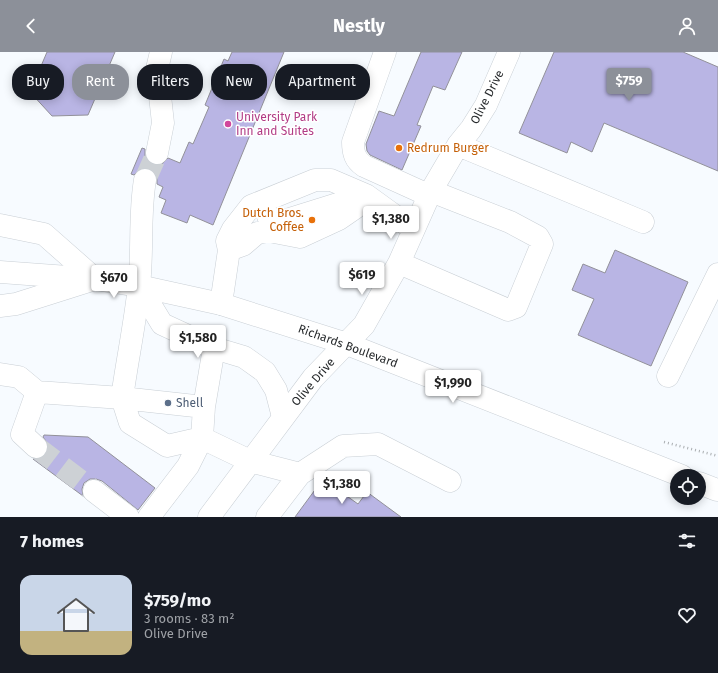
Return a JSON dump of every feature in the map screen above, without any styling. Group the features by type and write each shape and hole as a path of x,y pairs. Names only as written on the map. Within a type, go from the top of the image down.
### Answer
{"main road":[{"path":"157,153 163,123 157,70 162,52"},
{"path":"385,52 353,142 354,155 358,162 364,166 430,193 510,222 538,237 542,244 516,307 508,310 399,263"},
{"name":"Olive Drive","path":"209,517 313,378 364,326 399,263 430,193 458,145 471,129 486,105 509,52"},
{"path":"458,145 643,222"},
{"path":"145,180 142,196 143,233 139,286 122,398 130,423 168,446 202,438 250,461 300,474"},
{"path":"221,304 229,250 227,241 233,229 251,206 300,185 315,180 331,180 366,195 414,229"},
{"path":"270,199 265,207 270,221 280,222 366,195"},
{"path":"229,250 243,245 257,233 269,231 300,237 339,219 355,208 366,195"},
{"path":"0,225 44,234 95,279"},
{"name":"Richards Boulevard","path":"0,272 95,279 139,286 221,304 347,344 670,471"},
{"path":"668,376 718,274"},
{"path":"0,306 16,304 95,279"},
{"path":"139,286 162,324 214,348 244,357 265,372 276,390 283,417"},
{"path":"149,517 188,466 202,438 204,407 214,348"},
{"path":"9,376 37,392 122,398 204,407"},
{"path":"36,447 22,434 37,392"},
{"path":"267,517 300,474 343,446 378,444 450,481"},
{"path":"94,491 128,517"}],"building":[{"path":"47,52 115,52 110,64 72,64 72,100 94,100 88,115 52,116 37,100 64,100 64,64 42,64"},
{"name":"University Park Inn and Suites","path":"232,52 284,52 279,64 275,64 275,74 267,93 267,64 222,64 224,59 228,61"},
{"path":"421,52 462,52 445,90 433,86 417,125 421,126 402,170 370,155 367,151 366,144 379,111 394,116"},
{"path":"554,52 683,52 718,67 718,171 604,123 592,152 571,142 567,153 519,133"},
{"name":"University Park Inn and Suites","path":"211,90 211,100 264,100 213,225 190,215 187,223 161,213 166,200 159,197 163,187 157,184 157,176 153,170 141,168 134,175 131,174 142,148 145,149 145,157 148,162 154,165 161,165 168,158 180,163 189,142 193,144 209,107 205,105"},
{"path":"615,250 688,282 651,366 578,335 594,299 572,290 583,264 605,273"},
{"path":"44,435 88,437 155,488 138,510 102,481 96,479 90,479 84,483 82,489 83,496 33,459 40,459 48,450 48,444 43,437"},
{"path":"323,479 358,504 367,492 401,517 295,517"}],"tunnel":[{"path":"145,180 157,153"},
{"path":"36,447 94,491"}],"place":[{"name":"University Park Inn and Suites","path":"228,124"},
{"name":"Redrum Burger","path":"399,148"},
{"name":"Dutch Bros. Coffee","path":"312,220"},
{"name":"Shell","path":"168,403"}]}
